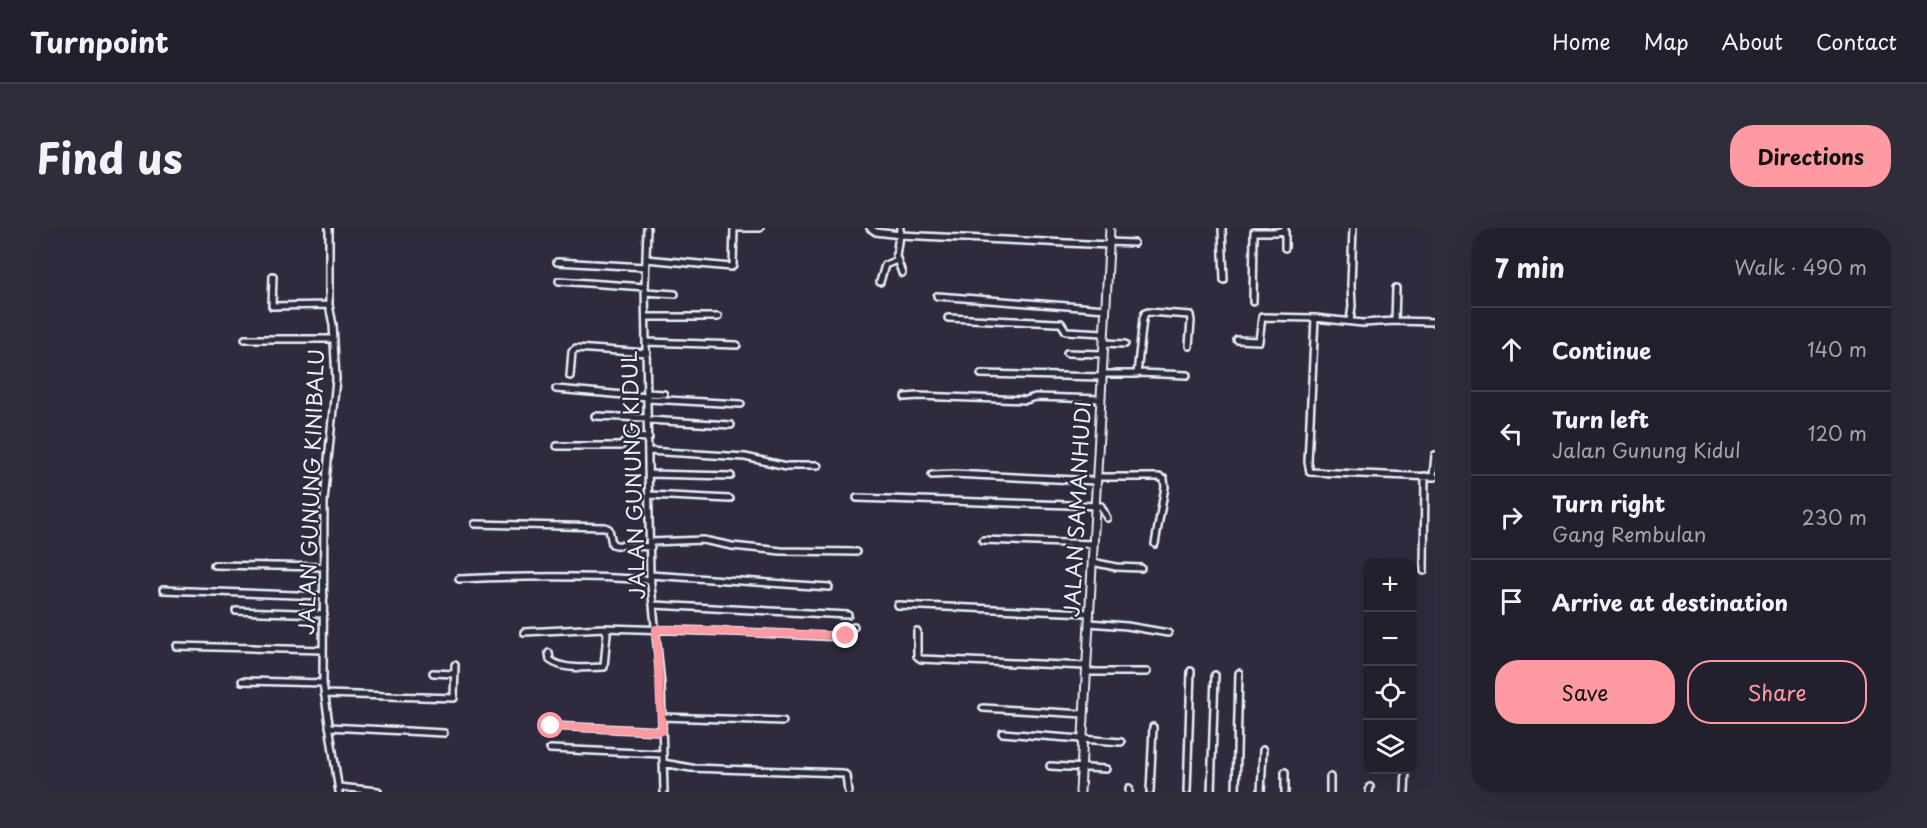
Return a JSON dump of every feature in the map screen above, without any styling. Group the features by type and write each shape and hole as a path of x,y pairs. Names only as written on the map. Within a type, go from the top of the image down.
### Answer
{"street":[{"name":"JALAN GUNUNG KINIBALU","path":"329,228 329,305 336,379 324,501 322,683 339,789"},
{"name":"JALAN GUNUNG KIDUL","path":"647,228 645,289 651,577 662,717 664,792"},
{"path":"646,259 731,267 733,266 736,228 760,228"},
{"path":"870,228 876,232 900,235 1109,244 1134,243"},
{"path":"900,228 897,260 902,273"},
{"path":"929,228 930,236"},
{"name":"JALAN SAMANHUDI","path":"1080,792 1110,228"},
{"path":"1222,228 1224,280"},
{"path":"1350,321 1353,228"},
{"path":"1253,302 1254,232 1285,229 1285,248"},
{"path":"880,282 883,268 897,260"},
{"path":"557,262 645,267"},
{"path":"273,276 272,306 329,305"},
{"path":"559,280 675,294"},
{"path":"1395,321 1396,288"},
{"path":"937,297 1106,309"},
{"path":"1138,373 1145,313 1190,315 1189,346"},
{"path":"646,317 718,317"},
{"path":"1237,340 1259,341 1262,317 1315,318 1364,323 1435,322"},
{"path":"948,318 1050,322 1060,323 1066,331 1104,333"},
{"path":"1315,318 1308,462 1310,472 1434,477 1435,455"},
{"path":"245,339 334,339"},
{"path":"646,342 737,345"},
{"path":"1104,343 1125,344"},
{"path":"570,376 574,349 647,353"},
{"path":"1067,353 1103,354"},
{"path":"981,374 1187,375"},
{"path":"556,389 741,404"},
{"path":"648,396 664,394"},
{"path":"905,397 1019,400 1043,397 1101,399"},
{"path":"595,416 731,425"},
{"path":"557,446 621,446 629,437 649,438"},
{"path":"648,451 745,457 787,466 817,466"},
{"path":"649,474 731,476"},
{"path":"932,475 1097,479 1159,477 1164,479 1164,498 1155,544"},
{"path":"1424,571 1425,476"},
{"path":"649,495 730,499"},
{"path":"857,498 1095,506 1102,507 1107,518"},
{"path":"475,524 605,527 609,529 612,544 616,545 651,545 703,540 732,546 781,551 856,552"},
{"path":"983,540 1093,544"},
{"path":"1092,562 1116,567 1141,568"},
{"path":"214,565 324,567"},
{"path":"459,579 552,575 651,577 829,587"},
{"path":"164,591 324,596"},
{"path":"654,605 848,615"},
{"path":"897,605 1089,613"},
{"path":"236,611 324,614"},
{"path":"1089,623 1168,633"},
{"path":"524,632 604,628 843,637 848,635 854,627"},
{"path":"549,653 553,663 604,667 607,633 604,628"},
{"path":"916,631 917,656 921,659 1147,672"},
{"path":"176,646 323,650"},
{"path":"324,694 454,698 455,664"},
{"path":"1187,792 1191,671"},
{"path":"433,673 455,674"},
{"path":"1236,792 1239,673"},
{"path":"1211,792 1215,675"},
{"path":"242,681 322,683"},
{"path":"983,708 1084,714"},
{"path":"662,717 783,721"},
{"path":"551,726 662,731"},
{"path":"329,727 444,733"},
{"path":"1150,792 1153,727"},
{"path":"1002,734 1121,741"},
{"path":"550,748 662,754"},
{"path":"1261,792 1263,750"},
{"path":"663,763 690,768 842,773 848,778 848,792"},
{"path":"1050,766 1107,769"},
{"path":"1285,772 1285,792"},
{"path":"1405,792 1406,774"},
{"path":"1330,777 1330,792"},
{"path":"339,789 378,791"}],"route":[{"path":"551,726 662,731 656,629 821,637 846,636"}]}
